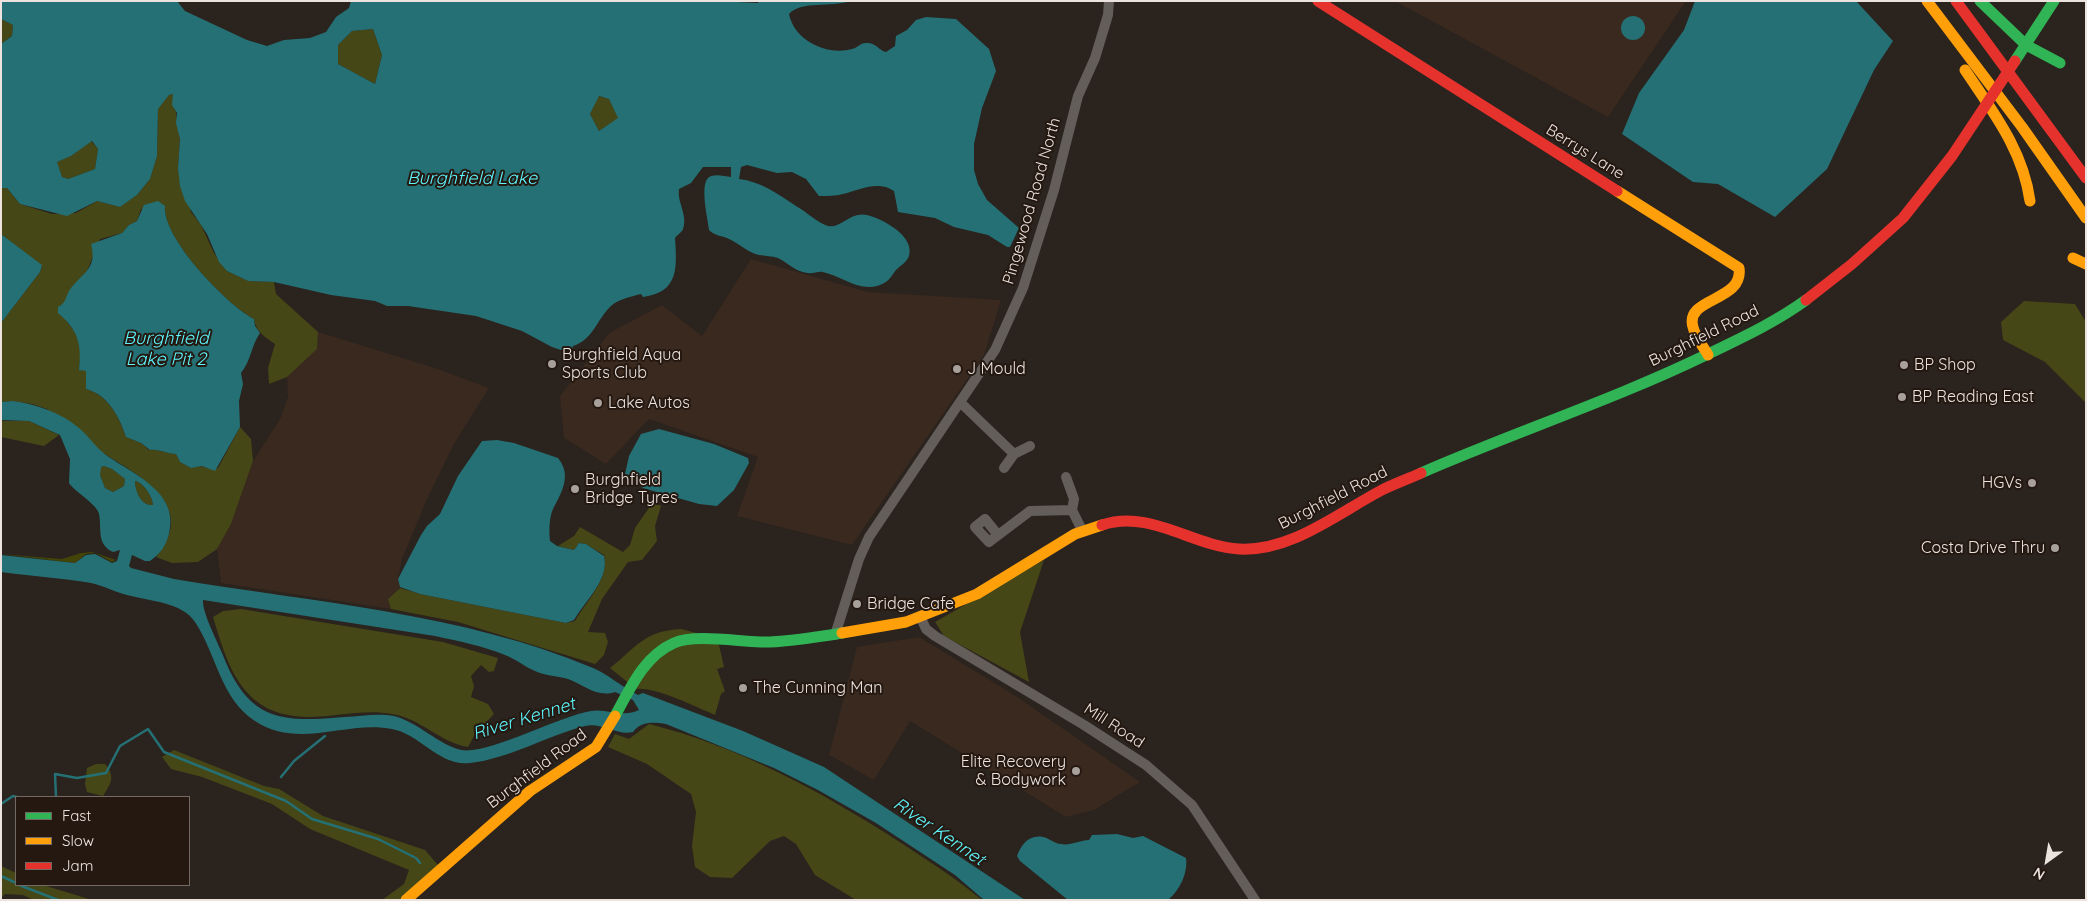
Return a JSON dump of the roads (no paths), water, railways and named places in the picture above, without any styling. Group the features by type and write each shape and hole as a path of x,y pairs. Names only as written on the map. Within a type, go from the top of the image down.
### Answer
{"main road":[{"name":"Berrys Lane","path":"1318,1 1739,268 1739,280 1733,289 1702,306 1695,313 1692,326 1708,355"},
{"path":"1926,1 1940,32 2016,148 2029,182 2030,201"},
{"path":"1926,1 2022,127 2086,218"},
{"path":"1956,1 2086,178"},
{"path":"1980,1 2017,40 2032,52 2060,63"},
{"name":"Burghfield Road","path":"406,900 530,791 596,747 605,735 634,678 662,650 682,640 768,642 835,635 921,618 977,594 1082,530 1116,520 1139,521 1175,530 1219,546 1240,549 1269,546 1296,538 1384,489 1431,468 1473,450 1543,425 1708,355 1803,302 1883,238 1935,180 2052,5"},
{"path":"2073,258 2086,264"}],"street":[{"name":"Pingewood Road North","path":"835,635 859,559 869,537 995,350 1023,288 1054,190 1078,96 1095,58 1108,15 1109,1"},
{"path":"961,403 1014,454"},
{"path":"1004,468 1014,454 1030,446"},
{"path":"1066,477 1074,499 1072,510 1082,530"},
{"path":"998,535 1030,511 1072,510"},
{"name":"Mill Road","path":"921,618 926,629 935,636 1084,725 1146,765 1192,805 1255,900"}],"water":[{"name":"Burghfield Lake","path":"1,1 177,1 185,11 247,40 267,46 284,40 310,38 326,32 336,17 349,8 351,1 716,1 758,3 759,1 850,1 801,7 789,14 797,31 804,38 822,48 842,51 869,43 886,52 895,46 896,36 907,30 916,20 926,17 956,19 989,49 996,71 982,108 974,144 974,170 978,184 987,200 1019,228 1010,247 1007,247 988,235 954,227 935,218 898,212 894,191 882,186 862,188 840,195 819,196 806,179 792,172 777,173 747,165 741,167 739,179 754,182 769,189 828,226 837,225 861,214 889,224 903,235 910,249 907,260 884,283 870,287 856,285 823,272 810,273 800,271 778,258 755,254 709,230 704,192 707,179 718,175 731,177 731,167 703,167 691,183 679,189 684,224 682,230 675,238 675,269 669,284 655,294 643,297 641,294 625,298 614,304 606,311 585,339 573,346 572,350 561,350 522,331 476,316 408,306 387,306 375,301 331,295 274,282 248,281 227,271 219,262 207,234 185,201 180,186 178,168 180,139 176,123 177,113 172,105 173,94 169,95 158,109 157,156 150,179 137,195 120,207 97,201 67,216 20,204 7,188 1,188 1,44 12,36 13,25 1,19","holes":["373,29 382,55 375,84 338,64 338,45 352,31","599,96 609,99 618,118 599,131 590,114","92,141 98,149 95,169 68,179 62,177 57,162 71,156"]},
{"path":"1695,1 1856,1 1893,41 1874,70 1827,169 1775,217 1718,184 1693,182 1622,134 1639,93 1684,30"},
{"path":"1633,16 1638,17 1644,23 1644,33 1638,39 1633,40 1628,39 1622,33 1621,28 1622,23 1628,17"},
{"name":"Burghfield Lake Pit 2","path":"158,201 165,206 167,219 174,235 198,269 228,300 254,319 255,326 260,333 247,364 241,373 243,384 239,401 240,427 215,471 202,466 191,468 180,462 176,454 150,450 141,443 126,437 112,407 101,396 86,389 86,371 79,370 80,353 77,338 70,325 58,313 58,307 64,302 69,291 90,266 93,253 91,244 122,233 129,225 137,221 144,205"},
{"path":"1,234 42,265 40,272 1,323"},
{"path":"12,401 30,404 64,417 83,431 102,452 141,477 161,496 168,507 171,519 166,542 160,553 150,561 145,561 132,555 129,566 131,568 174,579 333,603 440,622 492,634 543,649 593,668 638,695 643,693 743,731 824,767 1025,900 984,900 955,875 876,823 818,790 774,768 666,724 648,723 636,728 633,732 627,733 591,725 585,726 499,757 484,761 459,763 449,760 412,737 392,729 375,727 306,734 288,733 272,729 255,721 243,711 226,688 209,648 195,622 182,610 164,603 127,595 91,583 1,572 1,555 75,563 86,555 95,554 112,563 117,561 120,550 113,552 104,545 97,510 69,483 70,459 60,435 29,421 1,420 1,402","holes":["104,466 112,469 125,479 124,486 113,492 105,488 100,475 101,467","135,481 147,490 153,505 149,505 142,500","203,600 435,636 479,646 509,657 535,671 568,679 596,692 615,692 633,700 639,710 627,713 597,710 577,714 506,741 473,750 461,750 453,747 412,723 394,716 376,715 322,719 283,717 268,712 255,704 243,692 232,675 210,626"]},
{"path":"659,429 714,444 748,458 749,463 734,490 717,506 699,504 643,488 625,474 629,456 641,434"},
{"path":"497,440 514,443 558,458 562,464 565,477 562,490 551,516 550,541 557,546 574,550 579,543 586,544 604,556 605,565 600,581 574,620 566,623 420,594 400,587 398,579 421,535 427,526 440,514 458,476 482,441"},
{"path":"1117,834 1133,838 1143,836 1186,858 1186,869 1182,881 1168,900 1068,900 1020,861 1017,856 1023,844 1034,837 1043,837 1056,843 1071,844 1089,840 1092,835"}],"waterway":[{"path":"56,796 55,774 77,778 106,773 120,746 148,729 164,752 286,801 312,819 378,839 416,858 420,863"},
{"path":"281,777 294,761 325,736"},
{"path":"1,804 15,796"},
{"path":"1,876 15,883"},
{"path":"22,886 58,900"}],"place":[{"name":"Burghfield Aqua Sports Club","path":"552,364"},
{"name":"BP Shop","path":"1904,365"},
{"name":"J Mould","path":"957,369"},
{"name":"BP Reading East","path":"1902,397"},
{"name":"Lake Autos","path":"598,403"},
{"name":"HGVs","path":"2032,483"},
{"name":"Burghfield Bridge Tyres","path":"575,489"},
{"name":"Costa Drive Thru","path":"2055,548"},
{"name":"Bridge Cafe","path":"857,604"},
{"name":"The Cunning Man","path":"743,688"},
{"name":"Elite Recovery & Bodywork","path":"1076,771"}],"water label":[{"name":"River Kennet","path":"524,719"},
{"name":"River Kennet","path":"939,832"}]}
